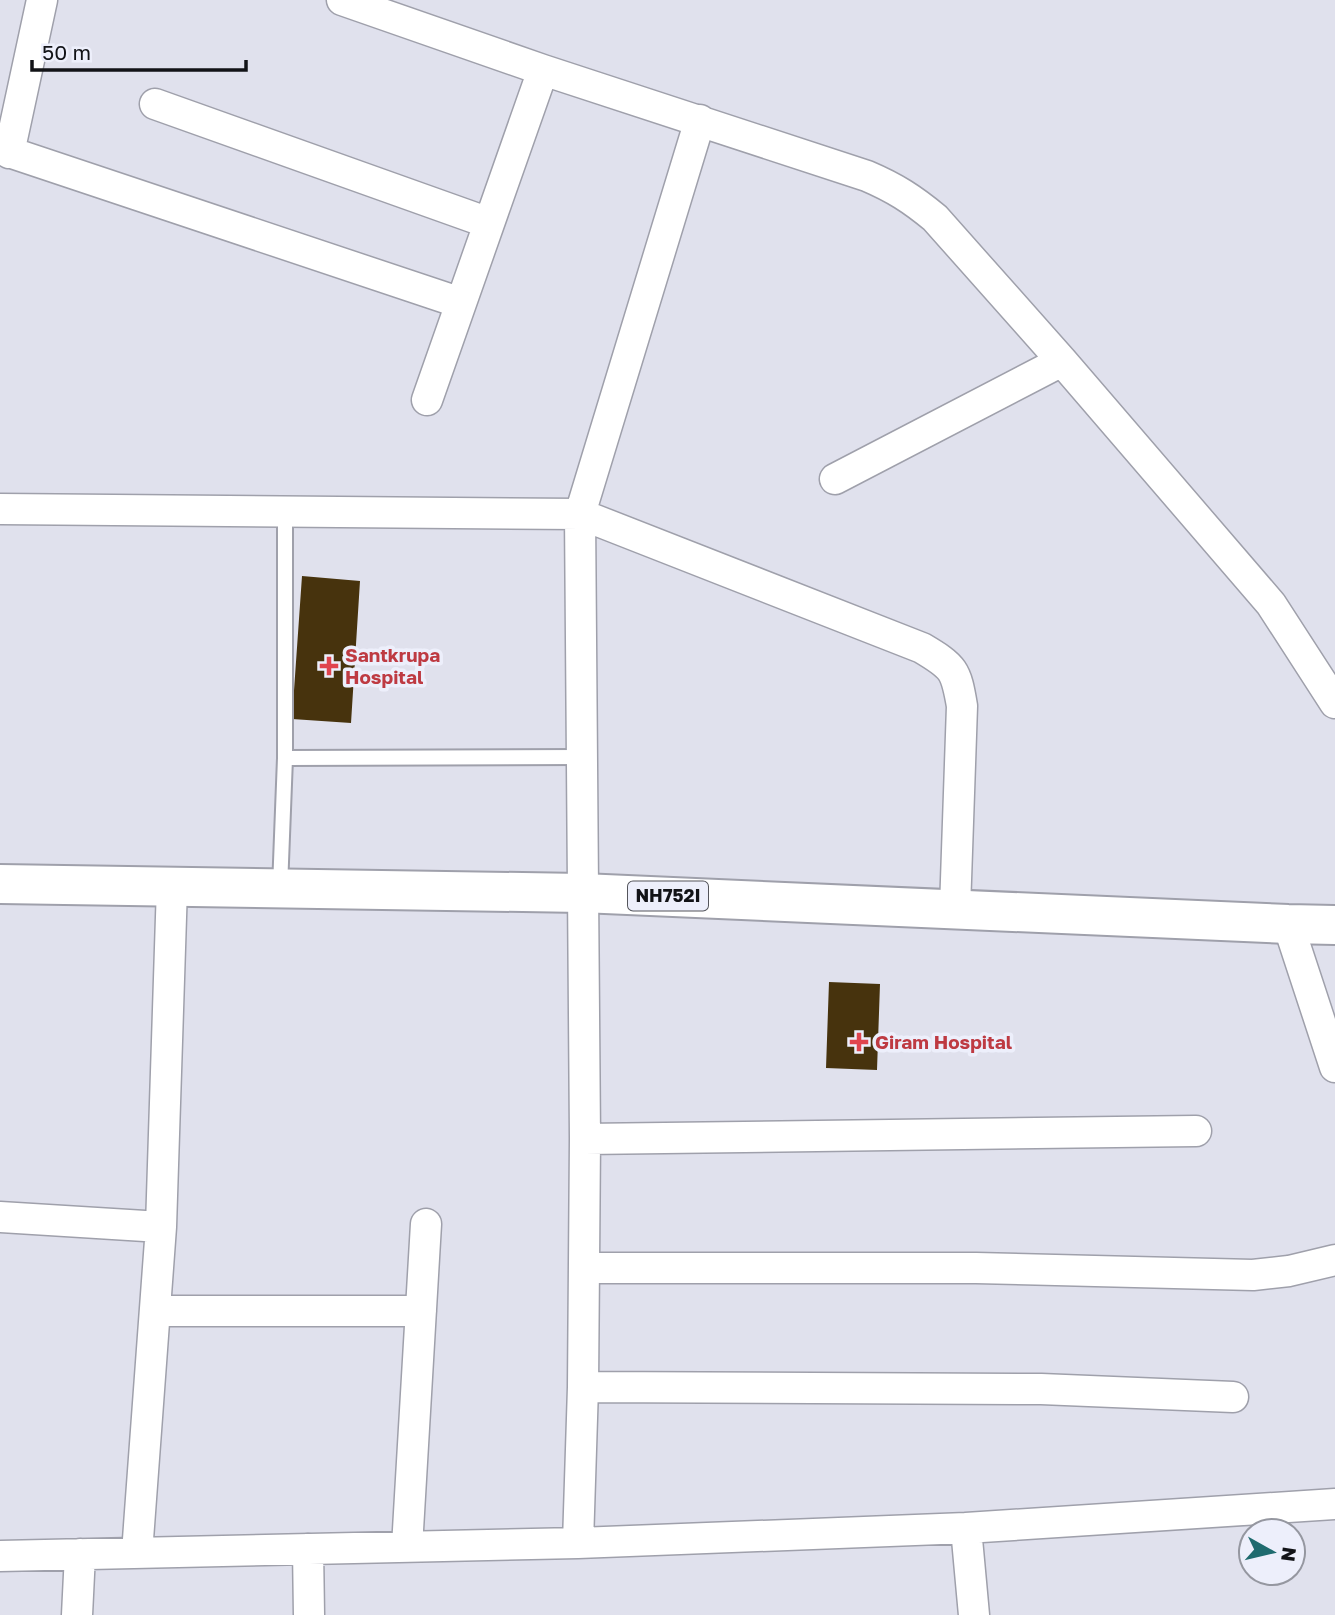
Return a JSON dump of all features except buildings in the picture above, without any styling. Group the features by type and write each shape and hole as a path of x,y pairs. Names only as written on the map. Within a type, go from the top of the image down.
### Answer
{"highway":[{"name":"NH752I","path":"0,884 582,893 1335,925"}],"street":[{"path":"42,0 4,151 461,303"},
{"path":"342,0 896,188 935,218 1271,604 1335,703"},
{"path":"427,400 543,70"},
{"path":"155,104 489,223"},
{"path":"578,1543 583,1387 585,1139 580,514 700,120"},
{"path":"835,479 1062,361"},
{"path":"0,509 580,514 922,648 945,662 957,679 962,706 956,909"},
{"path":"137,1553 161,1227 172,886"},
{"path":"1288,924 1335,1067"},
{"path":"585,1139 1196,1131"},
{"path":"0,1217 161,1227"},
{"path":"407,1547 426,1224"},
{"path":"584,1268 976,1268 1253,1275 1289,1272 1335,1260"},
{"path":"155,1311 421,1311"},
{"path":"583,1387 1041,1389 1233,1396"},
{"path":"0,1556 578,1543 965,1528 1335,1504"},
{"path":"965,1528 974,1615"},
{"path":"308,1549 309,1615"},
{"path":"77,1615 80,1554"}],"lane":[{"path":"280,888 285,758 285,512"},
{"path":"285,758 582,757"}],"place":[{"name":"Santkrupa Hospital","path":"329,666"},
{"name":"Giram Hospital","path":"859,1042"}]}
